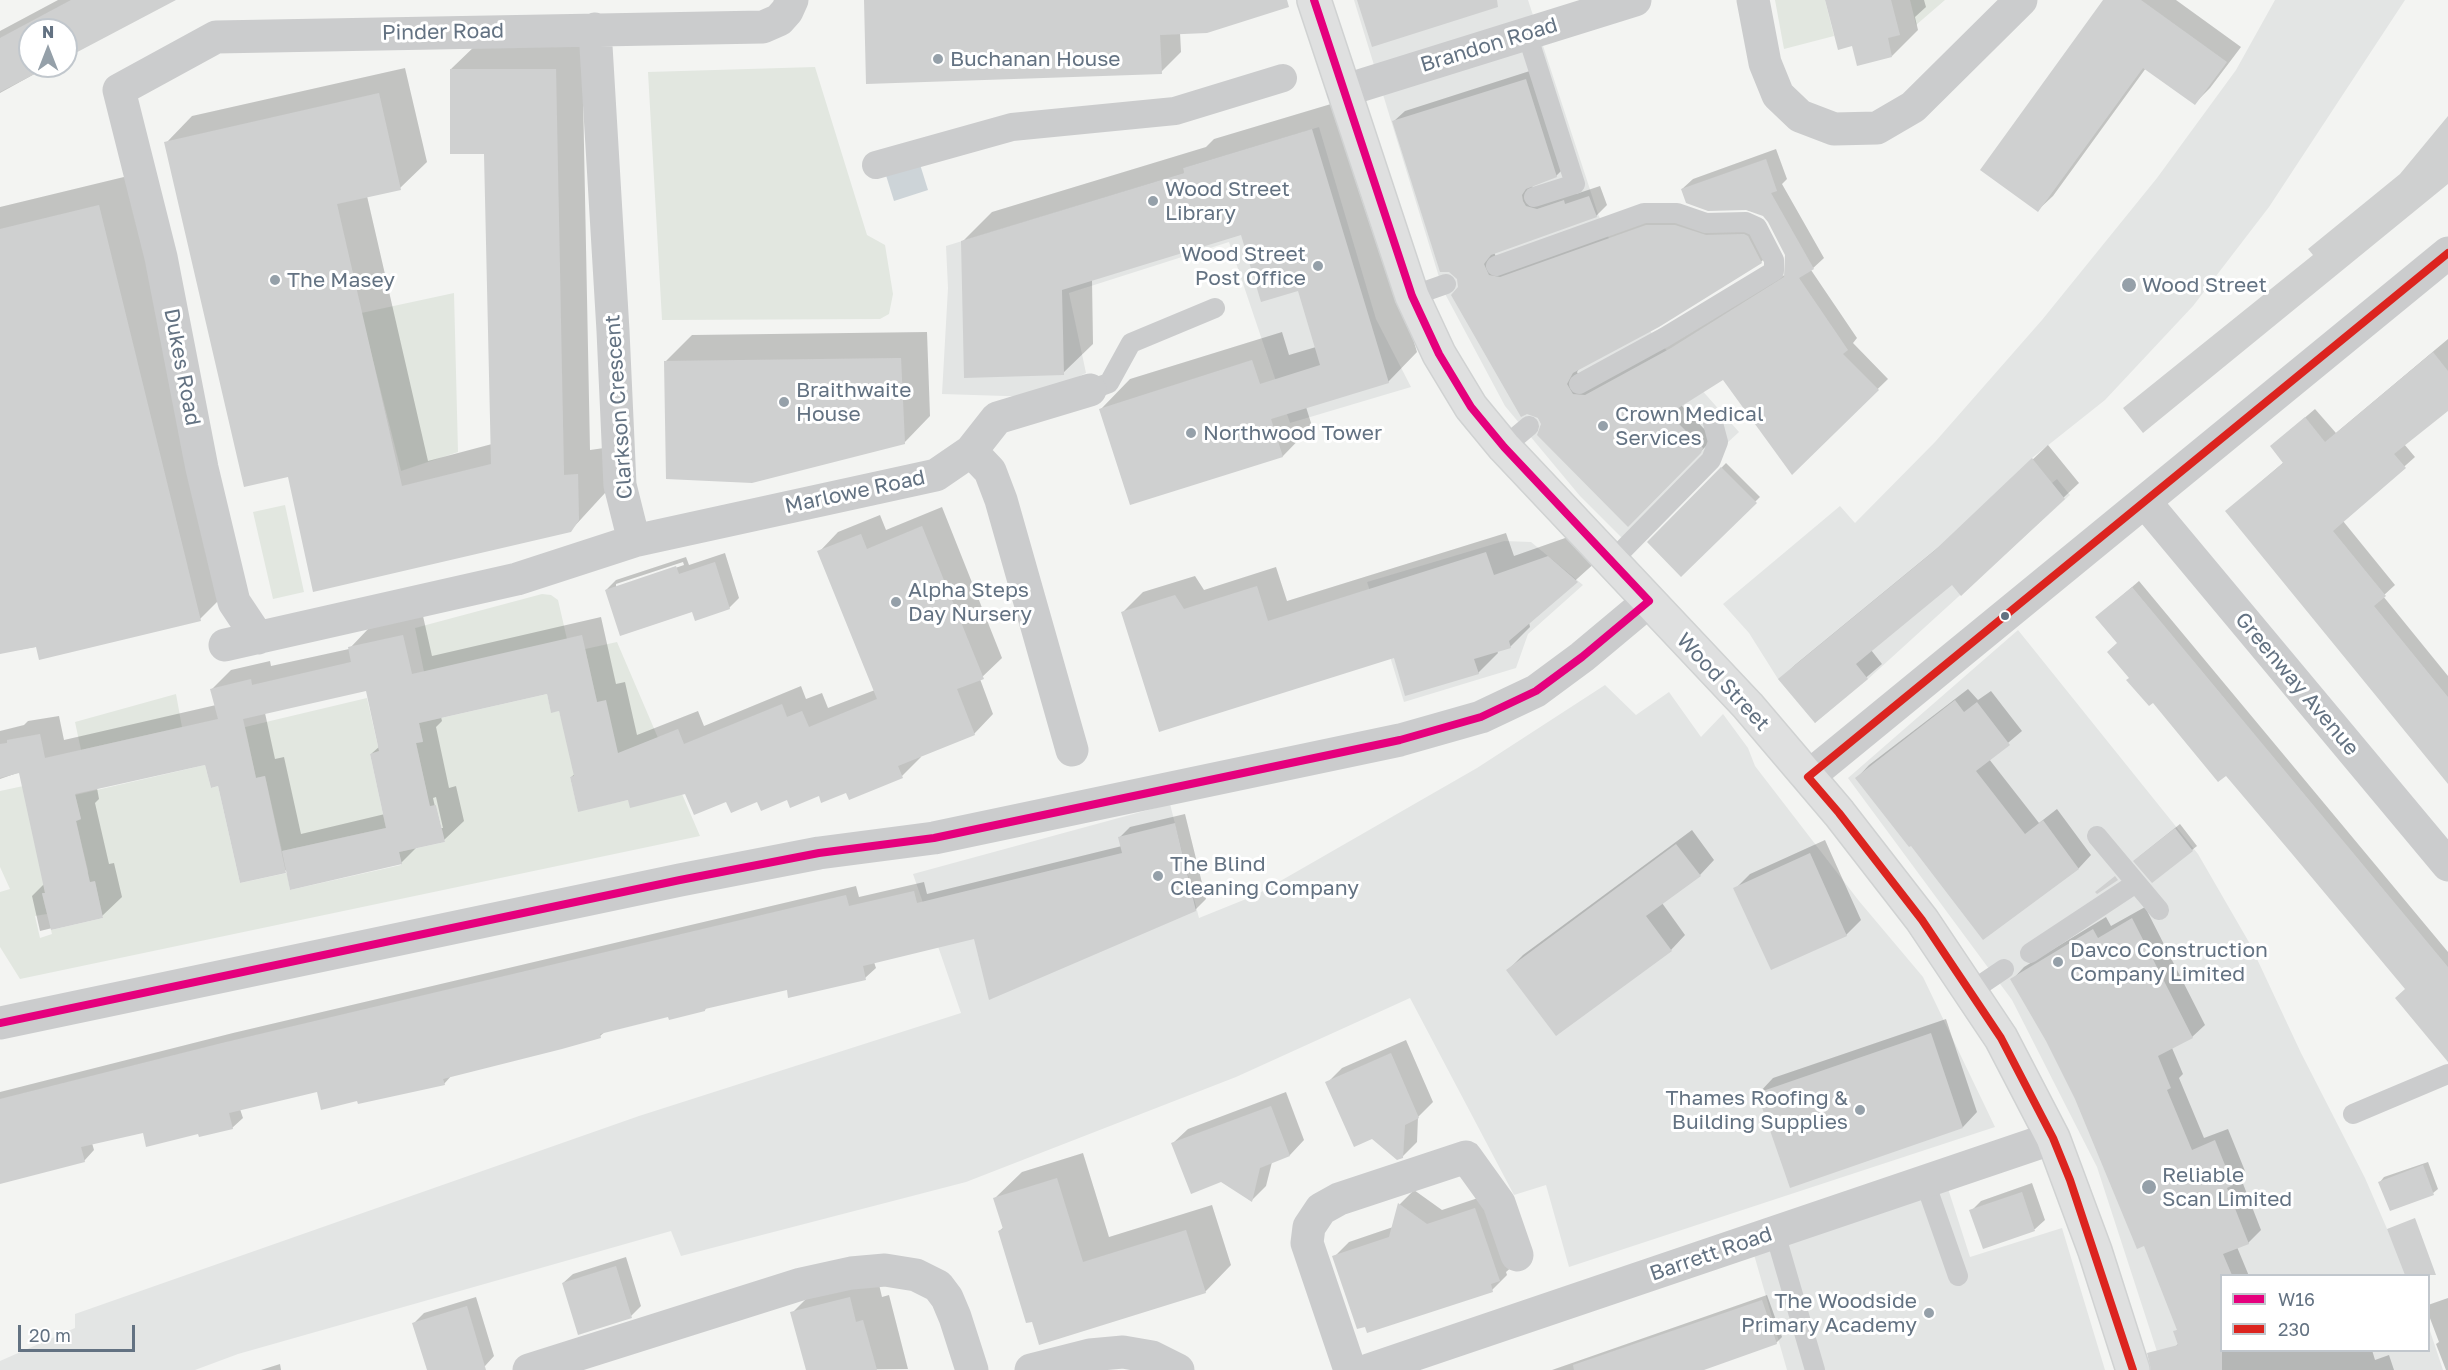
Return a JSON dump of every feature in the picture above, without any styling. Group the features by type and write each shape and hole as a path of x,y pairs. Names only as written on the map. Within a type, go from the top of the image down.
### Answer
{"main road":[{"name":"Wood Street","path":"1314,0 1412,296 1439,354 1471,407 1516,436 1611,562 1724,680 1839,813 1922,920 2001,1038 2053,1138 2095,1251 2133,1370"}],"street":[{"name":"Brandon Road","path":"1343,91 1635,0"},
{"path":"1753,0 1765,63 1778,95 1800,116 1834,129 1877,128 1913,106 2021,0"},
{"name":"Pinder Road","path":"119,90 216,37 763,27 786,10"},
{"name":"Clarkson Crescent","path":"595,29 613,319 620,485 634,541"},
{"path":"876,165 1012,127 1175,111 1283,78"},
{"name":"Dukes Road","path":"119,90 161,257 202,468 234,602 258,638"},
{"path":"1808,777 2448,253"},
{"name":"Marlowe Road","path":"634,541 936,475 970,451 997,418 1090,390"},
{"path":"970,451 990,471 1001,500 1072,750"},
{"name":"Greenway Avenue","path":"2145,502 2448,865"},
{"path":"225,645 517,579 634,541"},
{"path":"0,1023 668,882 819,853 934,838 1400,740 1481,717 1536,691 1582,657 1649,601"},
{"name":"Barrett Road","path":"1369,1370 2053,1138"},
{"path":"1350,1370 1307,1243 1309,1227 1321,1209 1339,1199 1466,1157 1499,1203 1517,1255"},
{"path":"530,1370 801,1284 851,1273 885,1270 916,1275 938,1286 956,1317 972,1370"},
{"path":"1031,1370 1090,1355 1123,1352 1152,1357 1178,1370"}],"lane":[{"path":"1527,34 1575,184 1534,197"},
{"path":"1497,266 1644,213 1677,213 1706,223 1746,222 1757,228 1774,260 1774,271 1665,337 1579,384"},
{"path":"1412,296 1446,284"},
{"path":"1090,390 1109,383 1131,343 1215,308"},
{"path":"1611,562 1711,460 1718,442 1713,423"},
{"path":"2097,836 2159,910"},
{"path":"2030,953 2136,883"},
{"path":"1970,992 2004,969"},
{"path":"2353,1114 2448,1074"},
{"path":"1926,1182 1958,1276"},
{"path":"1775,1233 1815,1370"}],"shaded area":[{"path":"1354,0 1528,0 1598,214 1652,334 1739,432 1623,539 1580,496 1505,406 1443,290"},
{"path":"1775,0 1825,0 1834,36 1784,49"},
{"path":"1910,0 1945,0 1916,25"},
{"path":"2275,0 2405,0 2269,207 2193,306 2105,400 2032,458 2052,483 2057,479 2070,495 1868,679 1815,723 1778,679 1749,633 1723,604 1840,506 1855,523 1935,442 2042,320 2157,178 2236,70"},
{"path":"815,67 867,235 885,245 893,294 889,314 880,319 662,320 648,72"},
{"path":"1319,127 1376,319 1411,387 1290,423 1229,242 1069,293 1086,373 1037,397 942,394 948,288 946,246 1184,173 1183,168"},
{"path":"918,158 928,190 894,201 884,169"},
{"path":"454,293 458,452 401,471 361,313"},
{"path":"285,505 304,592 273,599 253,512"},
{"path":"1504,541 1531,542 1583,585 1528,634 1516,668 1404,702 1367,582"},
{"path":"542,594 551,595 558,600 570,652 424,672 415,628"},
{"path":"2018,630 2198,854 2250,944 2301,1053 2365,1178 2407,1274 2220,1274 2220,1352 2430,1352 2430,1331 2443,1370 2163,1370 2097,1167 2012,1000 1848,778"},
{"path":"617,642 700,836 20,979 0,947 0,892 10,889 0,867 0,791 28,785 45,893 42,894 47,914 35,916 40,938 52,934 51,930 103,918 95,882 86,883 88,871 76,821 81,819 75,795 205,765 211,788 218,786 240,883 287,873 290,890 401,865 399,852 445,842 436,805 423,808 427,794 416,743 423,741 419,723 547,694 551,712 559,711 578,775 570,777 578,811 628,800 623,778 597,702 585,649"},
{"path":"1605,685 1636,715 1669,692 1701,737 1723,714 1748,748 1755,766 1859,901 1923,977 1995,1127 1569,1267 1546,1185 1514,1195 1410,998 1236,1077 966,1182 681,1256 671,1231 238,1354 195,1370 0,1370 0,1361 75,1328 75,1314 639,1116 961,1013 913,874 1170,804 1199,918 1256,895 1477,768"},
{"path":"176,694 182,727 81,750 75,722"},
{"path":"367,698 379,751 370,754 386,828 282,851 265,776 256,778 245,727"},
{"name":"The Woodside Primary Academy","path":"1943,1173 1970,1257 2062,1228 2105,1370 1787,1370 1749,1237"}],"building":[{"path":"71,0 176,0 78,52 78,18 37,18"},
{"path":"864,0 1287,0 1289,7 1207,33 1160,35 1162,74 866,84"},
{"path":"1357,0 1497,0 1498,7 1372,47"},
{"path":"1825,0 1891,0 1900,35 1888,38 1892,57 1857,66 1852,46 1838,50"},
{"path":"2103,0 2141,0 2227,62 2195,105 2143,68 2038,212 1980,170"},
{"path":"18,28 18,78 27,78 0,92 0,38"},
{"path":"450,69 556,69 564,475 578,474 579,520 571,532 313,592 288,477 244,487 164,142 379,93 401,190 337,204 402,486 491,464 484,154 450,154"},
{"path":"1526,79 1557,177 1526,189 1522,195 1523,201 1526,206 1537,209 1564,200 1565,204 1589,196 1597,217 1491,255 1484,264 1489,275 1500,277 1646,225 1675,225 1706,235 1744,234 1748,236 1762,263 1659,327 1573,373 1567,384 1573,394 1585,395 1671,348 1784,277 1785,255 1763,216 1746,210 1708,211 1686,203 1681,189 1766,159 1777,191 1771,193 1814,269 1799,278 1848,350 1843,354 1879,390 1792,475 1723,380 1669,414 1703,448 1701,453 1628,527 1537,435 1541,424 1538,418 1527,414 1521,417 1451,295 1458,287 1457,279 1449,272 1440,272 1392,121"},
{"path":"2448,116 2448,184 2143,433 2123,408 2313,255 2308,249 2400,174"},
{"path":"1312,129 1389,383 1271,419 1283,457 1130,505 1099,409 1252,360 1260,384 1320,365 1298,291 1261,302 1241,235 1062,290 1064,375 964,378 961,241 1184,173 1183,168"},
{"path":"99,205 201,621 39,660 36,647 0,654 0,229"},
{"path":"2433,352 2448,371 2448,411 2394,454 2406,468 2333,531 2386,596 2374,606 2448,697 2448,784 2225,511 2283,463 2270,446 2305,417 2325,442"},
{"name":"Braithwaite House","path":"901,358 905,444 752,483 666,479 664,361"},
{"path":"2032,458 2065,499 1961,596 1952,585 1856,664 1868,679 1815,723 1778,679 1934,551"},
{"path":"1721,467 1757,503 1681,577 1647,542"},
{"path":"922,526 984,679 957,689 975,735 898,766 903,778 849,800 846,793 821,803 819,796 790,808 787,800 761,811 757,802 731,813 726,802 694,815 685,794 630,808 628,800 578,812 570,777 574,776 559,711 551,713 547,694 419,723 423,742 416,743 430,806 436,805 445,842 399,852 402,864 290,890 282,851 386,828 370,754 379,751 366,691 243,719 256,778 265,776 286,873 240,883 218,786 211,788 205,765 75,794 81,819 76,821 90,882 95,881 103,918 51,930 19,773 0,778 0,744 7,743 7,740 40,734 45,758 218,719 210,689 251,679 252,685 351,662 348,647 403,635 412,674 582,635 597,702 606,700 618,753 678,729 684,744 782,704 787,717 802,711 809,727 877,699 817,551 861,534 867,549"},
{"path":"1486,552 1494,575 1548,556 1578,582 1509,641 1511,648 1474,659 1479,674 1405,696 1394,658 1159,732 1121,612 1175,595 1184,609 1257,586 1268,621"},
{"path":"715,562 730,609 695,621 692,612 620,636 605,590 676,566 679,574"},
{"path":"2132,587 2448,967 2448,1062 2395,998 2405,989 2226,776 2218,782 2153,703 2149,706 2126,680 2129,678 2107,652 2117,643 2095,617"},
{"path":"1955,700 1964,712 1977,702 2010,745 1976,771 2025,834 2043,820 2079,869 1983,940 1855,778"},
{"path":"1175,823 1196,911 989,1000 974,939 863,966 866,980 788,998 787,990 669,1020 668,1017 600,1034 601,1038 562,1049 443,1079 445,1085 321,1110 317,1092 229,1113 233,1129 199,1137 198,1134 146,1147 143,1133 81,1147 85,1162 0,1184 0,1099 222,1043 846,895 849,906 914,891 917,903 1122,853 1118,837"},
{"path":"2175,828 2193,851 2152,883 2133,861"},
{"path":"1676,844 1701,876 1646,916 1672,951 1556,1036 1506,970"},
{"path":"1810,853 1847,936 1771,970 1733,888"},
{"path":"2115,876 2118,880 2097,894 2095,892"},
{"path":"2132,918 2193,1038 2158,1056 2171,1088 2167,1090 2192,1150 2215,1140 2233,1185 2227,1188 2249,1244 2223,1254 2232,1274 2220,1274 2222,1370 2151,1370 2147,1353 2178,1345 2173,1331 2177,1330 2144,1246 2137,1249 2075,1099 2046,1041 2010,979 2093,929 2098,938"},
{"name":"Thames Roofing & Building Supplies","path":"1931,1033 1963,1128 1790,1188 1757,1093"},
{"path":"1391,1053 1419,1118 1405,1125 1403,1158 1397,1160 1372,1139 1354,1147 1325,1082"},
{"path":"1271,1106 1290,1156 1260,1168 1252,1202 1221,1182 1191,1194 1171,1143"},
{"path":"2423,1165 2434,1195 2390,1211 2378,1182"},
{"path":"1057,1178 1083,1262 1186,1230 1206,1293 1039,1345 1032,1322 1026,1323 998,1231 1003,1229 993,1198"},
{"path":"2022,1192 2035,1231 1983,1249 1969,1210"},
{"path":"1398,1203 1427,1224 1475,1208 1500,1281 1491,1284 1493,1292 1367,1333 1365,1327 1357,1329 1332,1256 1389,1237"},
{"path":"2415,1218 2436,1275 2405,1274 2387,1229"},
{"path":"616,1266 632,1318 578,1335 562,1283"},
{"path":"850,1297 856,1322 863,1320 877,1370 806,1370 790,1312"},
{"path":"1762,1300 1777,1344 1704,1370 1574,1370 1573,1365"},
{"path":"467,1306 486,1370 427,1370 412,1323"}],"transit line":[{"name":"W16","path":"1314,0 1412,296 1439,354 1471,407 1504,447 1649,601"},
{"name":"230","path":"1808,777 2448,253"},
{"name":"W16","path":"0,1023 680,880 819,853 934,838 1400,740 1481,717 1536,691 1582,657 1649,601"},
{"name":"230","path":"1808,777 1922,920 2001,1038 2053,1138 2070,1180 2133,1370"}],"place":[{"name":"Buchanan House","path":"938,59"},
{"name":"Wood Street Library","path":"1153,201"},
{"name":"Wood Street Post Office","path":"1318,266"},
{"name":"The Masey","path":"275,280"},
{"name":"Wood Street","path":"2129,285"},
{"name":"Braithwaite House","path":"784,402"},
{"name":"Crown Medical Services","path":"1603,426"},
{"name":"Northwood Tower","path":"1191,433"},
{"name":"Alpha Steps Day Nursery","path":"896,602"},
{"name":"The Blind Cleaning Company","path":"1158,876"},
{"name":"Davco Construction Company Limited","path":"2058,962"},
{"name":"Thames Roofing & Building Supplies","path":"1860,1110"},
{"name":"Reliable Scan Limited","path":"2149,1187"},
{"name":"The Woodside Primary Academy","path":"1929,1313"}]}
